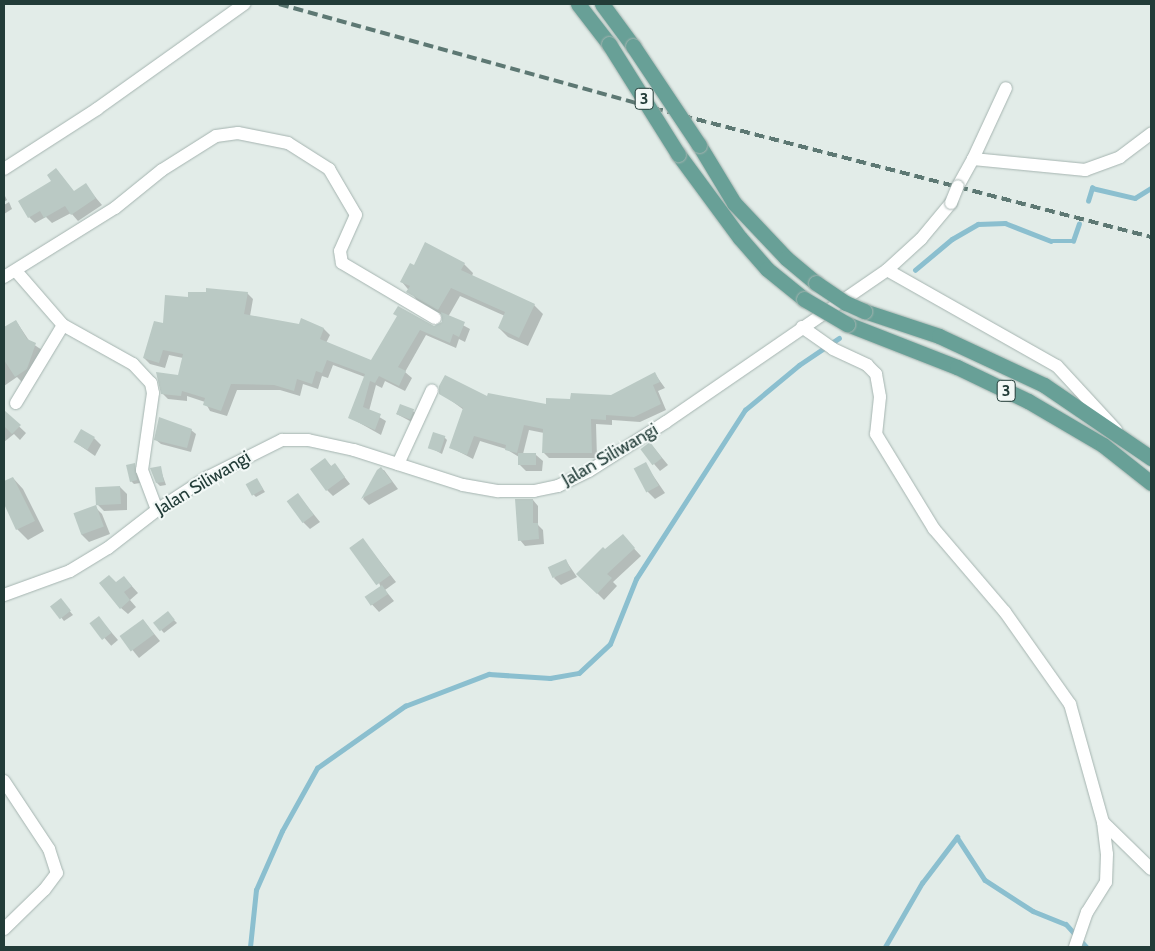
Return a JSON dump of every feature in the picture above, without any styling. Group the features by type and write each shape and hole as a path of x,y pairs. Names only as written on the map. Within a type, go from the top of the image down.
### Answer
{"main road":[{"name":"3","path":"578,4 609,44 678,154 740,238 767,269 804,299 847,324 957,367 1028,401 1103,445 1151,483"},
{"name":"3","path":"602,4 634,46 699,145 734,203 786,258 816,283 846,303 977,352 1044,385 1118,433 1151,458"}],"street":[{"path":"4,169 96,109 244,4"},
{"name":"Jalan Siliwangi","path":"4,595 76,567 108,548 156,510 235,462 282,440 308,440 398,464 462,485 498,491 534,491 558,486 623,450 887,270 921,239 951,203 1006,88"},
{"path":"4,277 16,271 55,243 115,208 162,170 216,136 238,133 256,135 288,143 329,169 342,187 356,218 340,251 342,263 435,318"},
{"path":"973,159 1086,170 1120,157 1151,134"},
{"path":"887,270 1057,366 1118,433"},
{"path":"16,271 63,324 133,364 154,388 142,470 156,510"},
{"path":"16,403 63,324"},
{"path":"802,327 828,346 867,364 876,374 880,398 876,434 934,529 1005,612 1065,695 1075,719 1102,822 1106,882 1079,932 1075,946"},
{"path":"398,464 432,390"},
{"path":"4,781 49,849 57,873 49,886 4,928"},
{"path":"1102,822 1151,869"}],"building":[{"path":"56,168 74,191 86,183 96,198 71,215 65,206 44,218 40,211 28,218 18,201 51,181 47,175"},
{"path":"425,242 465,263 461,270 535,304 519,338 498,328 505,312 451,288 438,310 406,292 410,286 400,282 410,263 414,265"},
{"path":"206,288 248,292 244,314 299,324 301,318 324,328 320,339 371,360 397,316 393,314 398,306 434,326 442,322 441,312 465,322 459,337 453,334 450,343 420,330 398,367 406,371 399,386 379,376 375,383 370,381 363,407 381,414 375,430 348,418 365,374 327,360 322,373 316,371 312,384 297,379 294,391 274,385 231,384 221,411 203,405 205,398 182,391 181,396 161,394 156,372 178,375 183,354 163,350 159,363 143,358 154,321 163,323 165,295 188,297 188,292 206,292"},
{"path":"16,320 27,339 36,343 27,369 15,377 4,360 4,327"},
{"path":"655,372 660,382 653,385 661,404 634,417 606,415 606,420 591,419 592,453 542,453 543,429 524,425 517,453 505,450 506,445 474,436 467,455 449,448 463,408 439,394 439,386 445,375 487,396 488,393 546,404 546,398 570,399 571,393 611,395"},
{"path":"400,404 414,409 410,419 396,414"},
{"path":"4,410 21,425 12,434 4,426"},
{"path":"159,417 192,429 187,448 154,440"},
{"path":"81,429 95,437 87,450 74,442"},
{"path":"433,432 445,436 440,452 428,448"},
{"path":"650,442 662,458 652,465 640,449"},
{"path":"518,453 536,453 536,465 518,465"},
{"path":"325,458 331,466 335,463 345,477 326,491 310,469"},
{"path":"646,462 659,486 646,492 634,469"},
{"path":"135,463 137,480 130,482 126,465"},
{"path":"161,466 164,482 156,483 150,468"},
{"path":"381,467 392,482 361,499 377,470"},
{"path":"13,477 35,521 16,530 4,504 4,481"},
{"path":"257,478 263,489 252,496 246,484"},
{"path":"120,486 121,504 96,505 95,487"},
{"path":"298,493 314,515 303,523 287,501"},
{"path":"515,499 533,499 533,523 538,523 539,539 518,541"},
{"path":"96,505 104,527 81,535 73,513"},
{"path":"623,534 635,548 607,574 612,578 597,594 576,574 603,547 605,549"},
{"path":"363,538 390,575 376,585 349,548"},
{"path":"566,559 571,570 553,578 548,567"},
{"path":"109,575 116,582 124,576 132,586 124,592 130,600 120,609 99,583"},
{"path":"382,585 388,594 371,606 365,597"},
{"path":"61,598 71,611 60,619 50,607"},
{"path":"168,611 175,620 160,631 153,623"},
{"path":"99,616 112,633 102,640 89,623"},
{"path":"143,619 154,634 131,651 120,636"}],"waterway":[{"path":"1088,201 1092,188 1135,198 1151,188"},
{"path":"915,270 952,239 978,224 1005,223 1051,241 1073,241 1079,224"},
{"path":"250,947 256,890 282,831 317,768 405,706 489,674 550,678 579,673 610,644 636,579 745,410 799,365 839,338"},
{"path":"885,947 922,883 957,837 985,880 1033,911 1066,924 1087,947"}],"railway":[{"path":"279,4 653,108 1151,237"}]}
